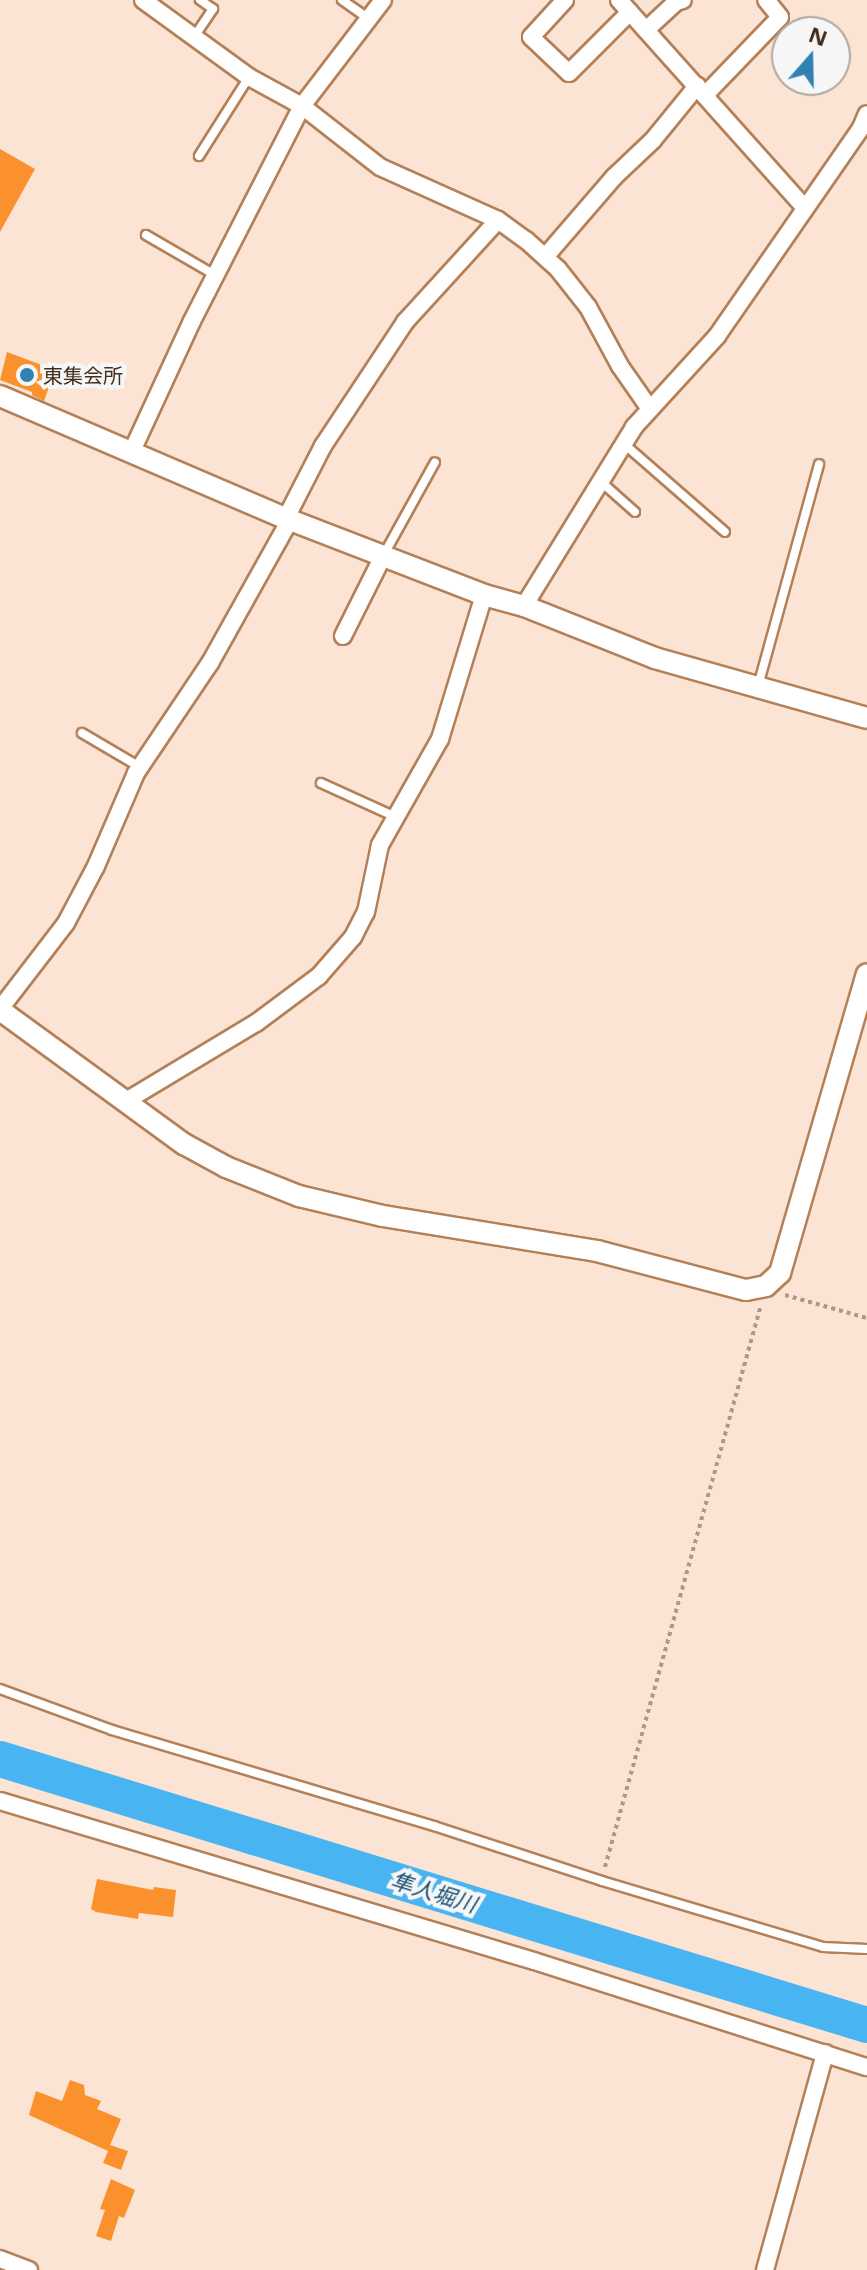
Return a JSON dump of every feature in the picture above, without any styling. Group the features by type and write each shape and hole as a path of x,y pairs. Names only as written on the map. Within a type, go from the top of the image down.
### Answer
{"street":[{"path":"132,451 215,275 302,106 383,0"},
{"path":"565,0 531,37 569,73 624,6 805,208"},
{"path":"646,30 683,0"},
{"path":"545,257 614,177 780,17 766,0"},
{"path":"150,2 249,77 302,106 380,167 498,220 545,257 588,307 620,366 650,409"},
{"path":"524,606 623,443 717,336 861,128 867,114"},
{"path":"498,220 405,322 323,446 288,519 210,663 140,767 66,923 0,1010 184,1144 226,1167 299,1196 383,1216 597,1251 746,1290 766,1286 780,1273 867,974"},
{"path":"0,396 288,519 484,595 524,606 655,658 867,718"},
{"path":"343,636 383,556"},
{"path":"126,1101 256,1023 319,976 353,937 366,912 380,845 440,739 484,595"},
{"path":"0,1801 564,1970 867,2067"},
{"path":"765,2270 825,2053"},
{"path":"0,2259 29,2270"}],"lane":[{"path":"194,37 213,9 200,0"},
{"path":"342,0 368,18"},
{"path":"199,156 249,77"},
{"path":"146,235 215,275"},
{"path":"623,443 725,532"},
{"path":"383,556 435,462"},
{"path":"758,686 819,464"},
{"path":"599,480 635,512"},
{"path":"82,733 140,767"},
{"path":"321,783 396,817"},
{"path":"0,1689 112,1730 389,1812 602,1881 823,1947 867,1949"}],"path":[{"path":"602,1881 766,1286 790,1298 867,1318"}],"building":[{"path":"0,149 35,169 0,232"},
{"name":"東集会所","path":"7,352 55,370 44,401 32,392 0,380"},
{"path":"97,1879 153,1890 154,1887 176,1890 173,1917 139,1913 138,1919 96,1912 91,1909"},
{"path":"70,2080 84,2085 85,2095 101,2101 97,2109 121,2119 110,2145 128,2151 121,2170 103,2163 108,2151 29,2115 36,2091 62,2101"},
{"path":"111,2179 135,2190 124,2218 119,2216 111,2241 96,2236 105,2210 100,2209"}],"waterway":[{"name":"隼人堀川","path":"0,1759 867,2025"}],"place":[{"name":"東集会所","path":"27,375"}]}
